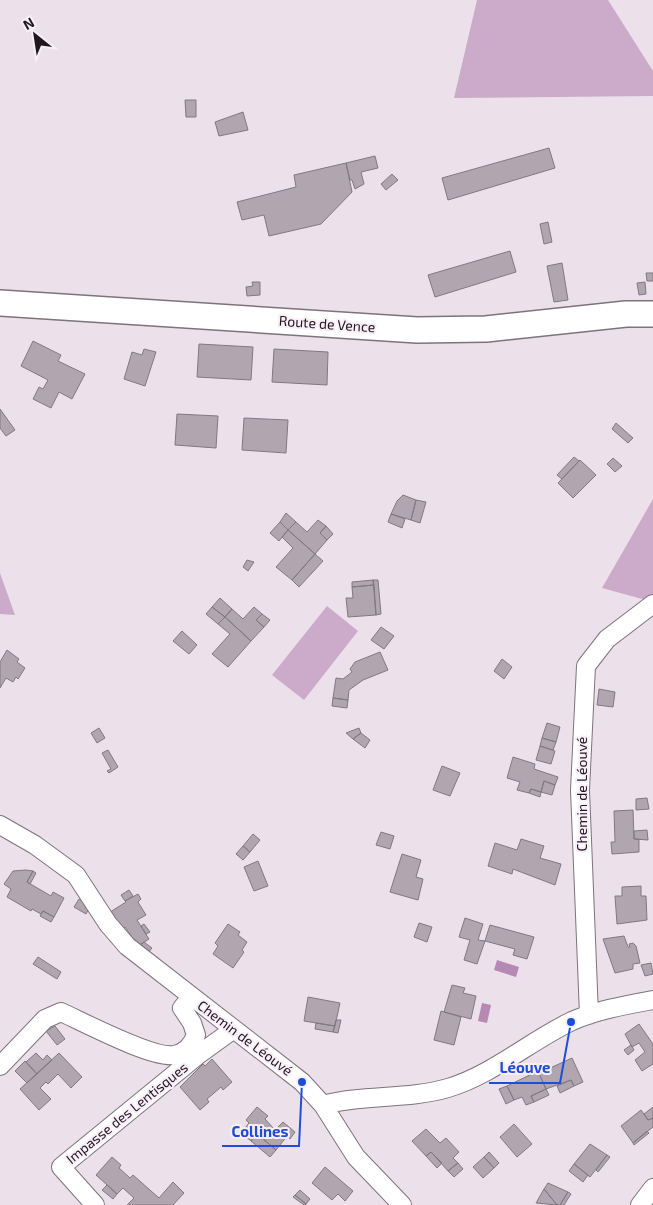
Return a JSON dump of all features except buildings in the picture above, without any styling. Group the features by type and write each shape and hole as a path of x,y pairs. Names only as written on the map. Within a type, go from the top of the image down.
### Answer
{"main road":[{"name":"Route de Vence","path":"0,303 418,330 486,329 626,314 653,314"}],"street":[{"name":"Chemin de Léouvé","path":"589,1015 580,790 586,666 606,639 653,604"},
{"name":"Chemin de Léouvé","path":"0,825 35,845 76,875 108,924 127,946 302,1082 323,1104 356,1157 402,1205"},
{"path":"0,1066 45,1019 61,1012 147,1050 172,1056 192,1045 196,1035 192,1023 182,1008 191,997"},
{"path":"323,1104 341,1100 424,1093 449,1088 571,1022 589,1015 653,1000"},
{"name":"Impasse des Lentisques","path":"95,1205 61,1167 198,1055 234,1029"},
{"path":"640,1205 653,1188"}],"shaded area":[{"path":"477,0 608,0 653,71 653,96 454,98"},
{"path":"653,499 653,602 602,588"},
{"path":"0,573 15,615 0,614"},
{"path":"327,606 358,631 304,700 272,675"},
{"path":"497,960 519,967 516,977 494,970"},
{"path":"482,1003 491,1005 487,1023 478,1021"}],"place":[{"name":"Léouve","path":"571,1022"},
{"name":"Collines","path":"302,1082"}]}
